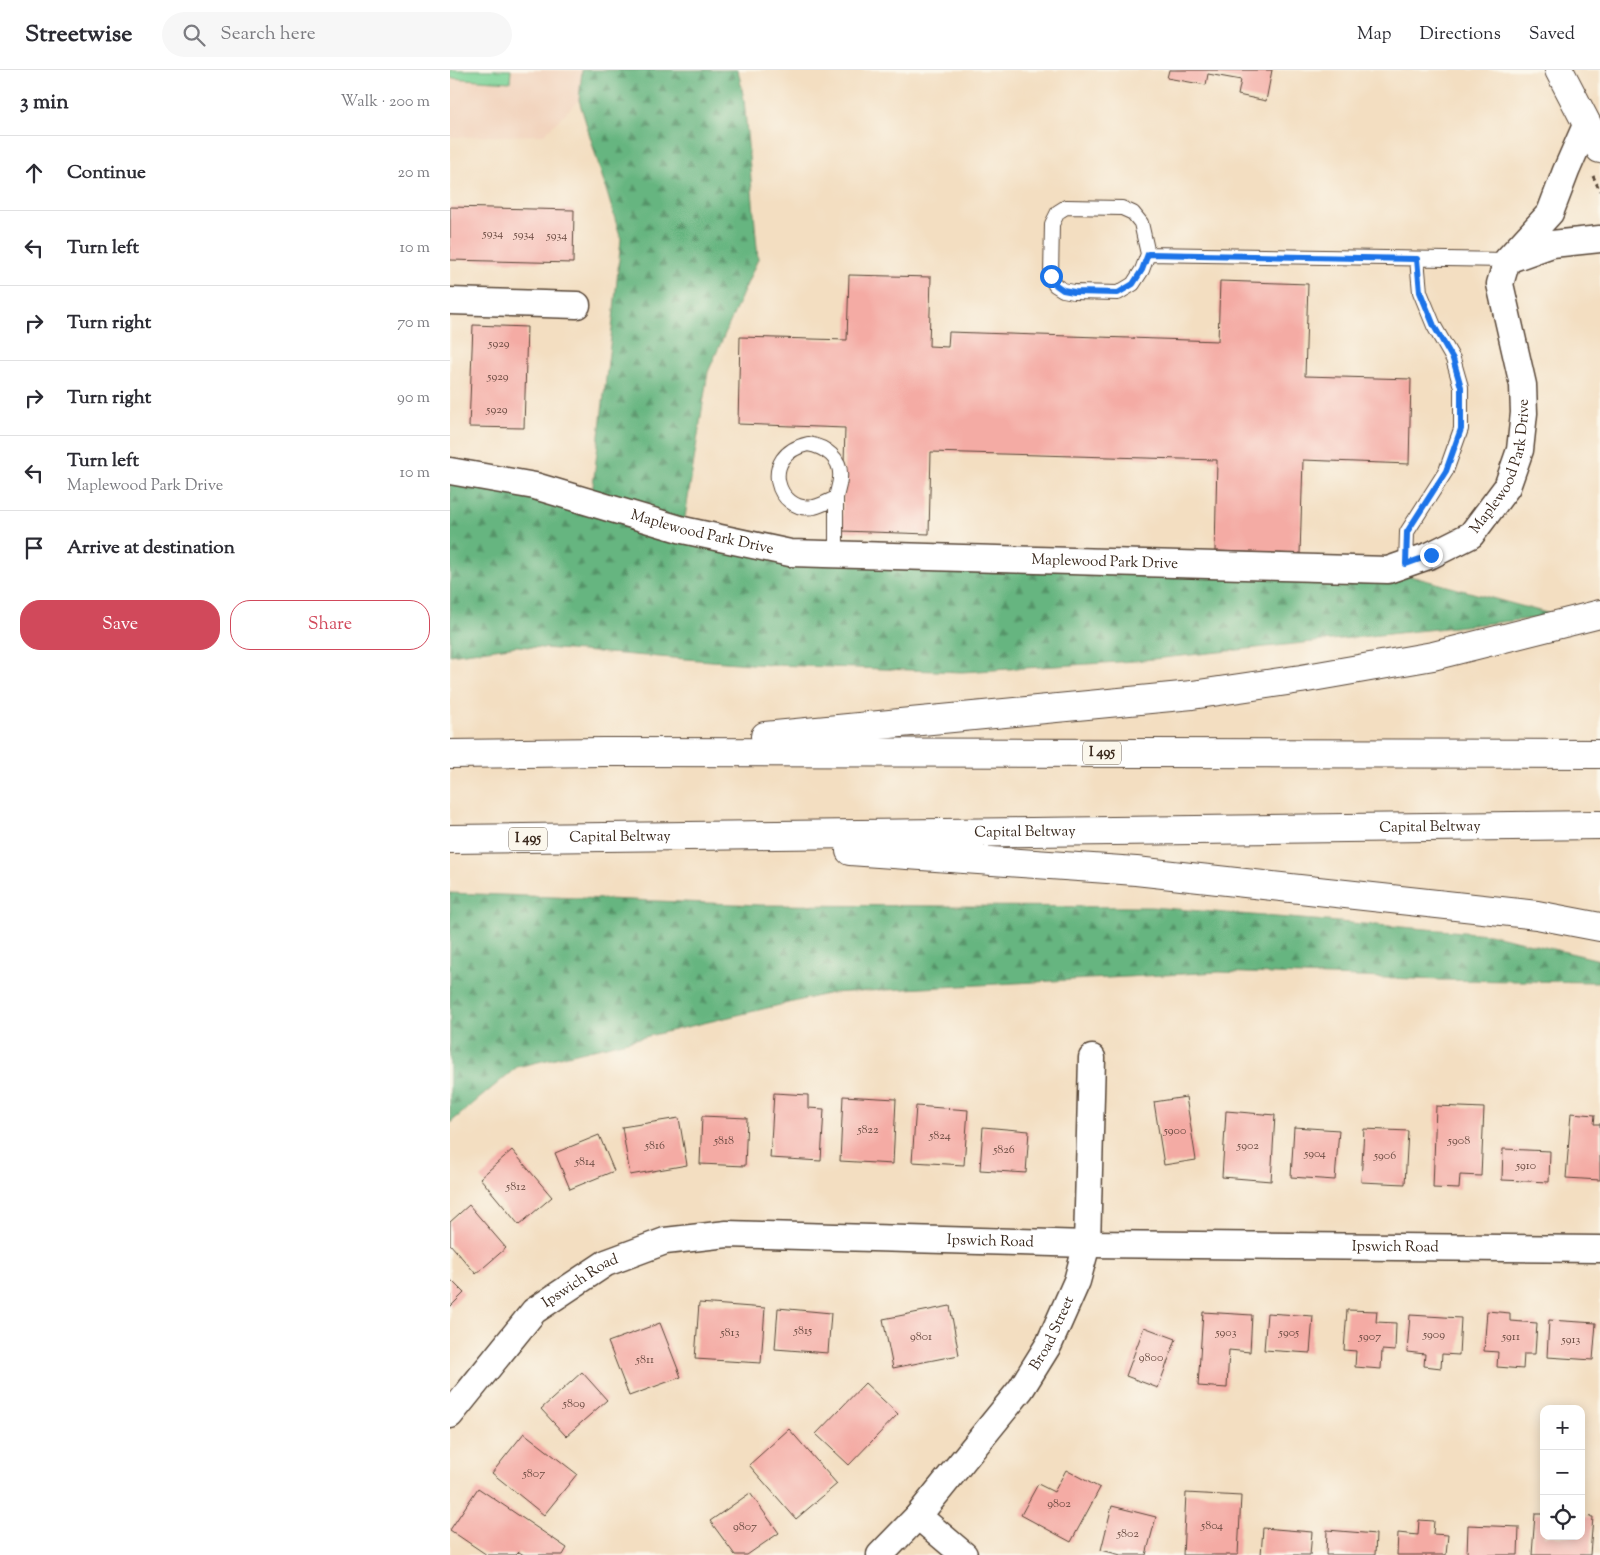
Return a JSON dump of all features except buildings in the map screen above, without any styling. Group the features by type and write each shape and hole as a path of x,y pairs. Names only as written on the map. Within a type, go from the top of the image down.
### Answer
{"main road":[{"path":"1559,70 1587,123 1595,160"},
{"path":"604,752 1192,695 1301,679 1433,656 1600,614"},
{"name":"I 495","path":"450,754 604,752 1600,754"},
{"name":"Capital Beltway","path":"450,839 1600,825"},
{"path":"607,838 837,850 1136,871 1537,915 1600,927"}],"street":[{"name":"Maplewood Park Drive","path":"450,471 535,486 683,530 790,553 1388,570 1431,555 1471,535 1506,487 1520,450 1524,413 1523,385 1500,284 1507,260 1550,213 1587,123"},
{"path":"1507,260 1552,244 1600,240"},
{"path":"450,301 577,305"},
{"name":"Broad Street","path":"880,1555 918,1516 1021,1389 1049,1344 1077,1281 1087,1244 1092,1058"},
{"name":"Ipswich Road","path":"450,1415 534,1311 606,1263 666,1241 727,1234 1087,1244 1600,1250"},
{"path":"918,1516 964,1555"}],"lane":[{"path":"1066,207 1122,208 1133,213 1141,223 1148,254 1142,270 1133,284 1118,293 1063,290 1056,285 1051,276 1052,224 1058,212 1066,207"},
{"path":"1148,254 1507,260"},
{"path":"1406,564 1407,532 1446,471 1461,429 1461,387 1453,359 1434,326 1420,292 1417,259"},
{"path":"836,498 814,507 804,507 794,504 786,498 778,480 778,470 788,452 808,444 828,451 835,458 840,478 836,498 836,555"}],"path":[{"path":"1595,160 1600,190"}],"shaded area":[{"path":"450,70 582,70 579,100 543,135 450,137"}],"green space":[{"path":"450,70 511,70 510,82 450,78"},
{"path":"582,70 738,70 744,99 758,259 708,372 683,530 790,553 1388,570 1558,616 1134,661 962,672 750,664 517,646 450,655 450,471 591,502 621,239 579,100"},
{"path":"450,893 761,905 1151,907 1489,934 1600,960 1600,982 1441,980 1219,972 831,993 517,1067 450,1123"}],"route":[{"path":"1051,276 1056,285 1063,290 1118,293 1133,284 1142,270 1148,254 1417,259 1420,292 1434,326 1453,359 1461,387 1461,429 1446,471 1407,532 1406,564 1431,555"}]}
